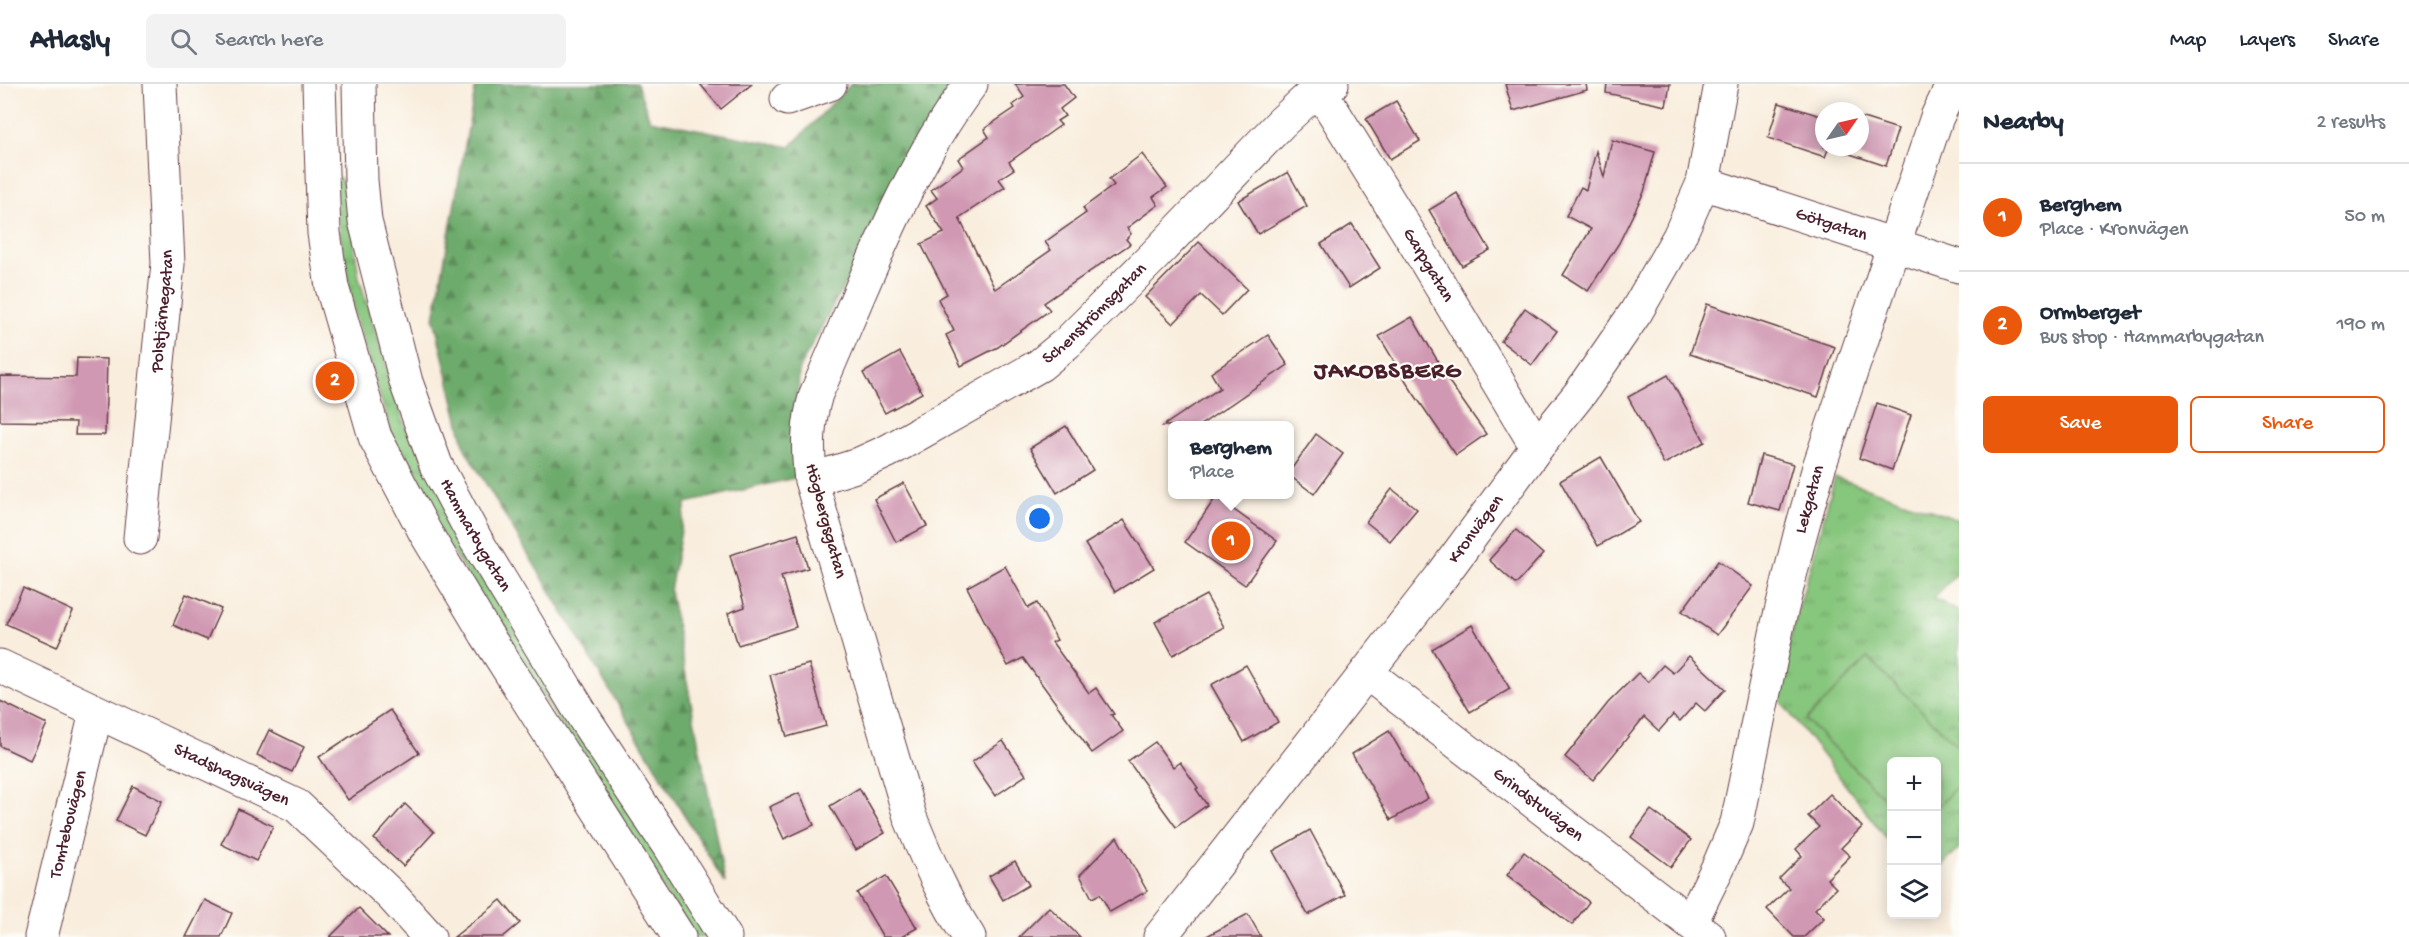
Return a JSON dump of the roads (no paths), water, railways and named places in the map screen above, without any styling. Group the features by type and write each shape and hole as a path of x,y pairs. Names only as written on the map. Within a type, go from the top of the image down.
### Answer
{"street":[{"name":"Polstjärnegatan","path":"140,538 168,264 160,84"},
{"path":"319,84 324,233 332,287 375,437 425,532 486,634 679,937"},
{"name":"Hammarbygatan","path":"359,84 361,180 365,221 406,382 436,465 476,540 586,721 670,848 725,937"},
{"path":"787,99 830,84"},
{"name":"Högbergsgatan","path":"969,937 931,870 910,817 811,480 808,460 808,419 816,394 901,202 944,119 971,84"},
{"name":"Kronvägen","path":"1160,937 1367,673 1581,392 1636,312 1679,237 1702,183 1721,84"},
{"name":"Lekgatan","path":"1700,929 1719,865 1737,823 1778,624 1823,456 1937,117 1953,84"},
{"name":"Schenströmsgatan","path":"811,480 855,466 888,451 1040,365 1068,342 1281,123 1322,85"},
{"name":"Garpgatan","path":"1322,85 1537,447"},
{"name":"Götgatan","path":"1702,183 1895,243 1959,266"},
{"name":"Stadshagsvägen","path":"0,666 297,806 392,896 429,937"},
{"name":"Grindstuvägen","path":"1367,673 1700,929"},
{"name":"Tomtebovägen","path":"41,937 96,713"}],"place":[{"name":"Ormberget","path":"335,381"},
{"name":"Berghem","path":"1231,541"}],"district":[{"name":"JAKOBSBERG","path":"1388,372"}]}
